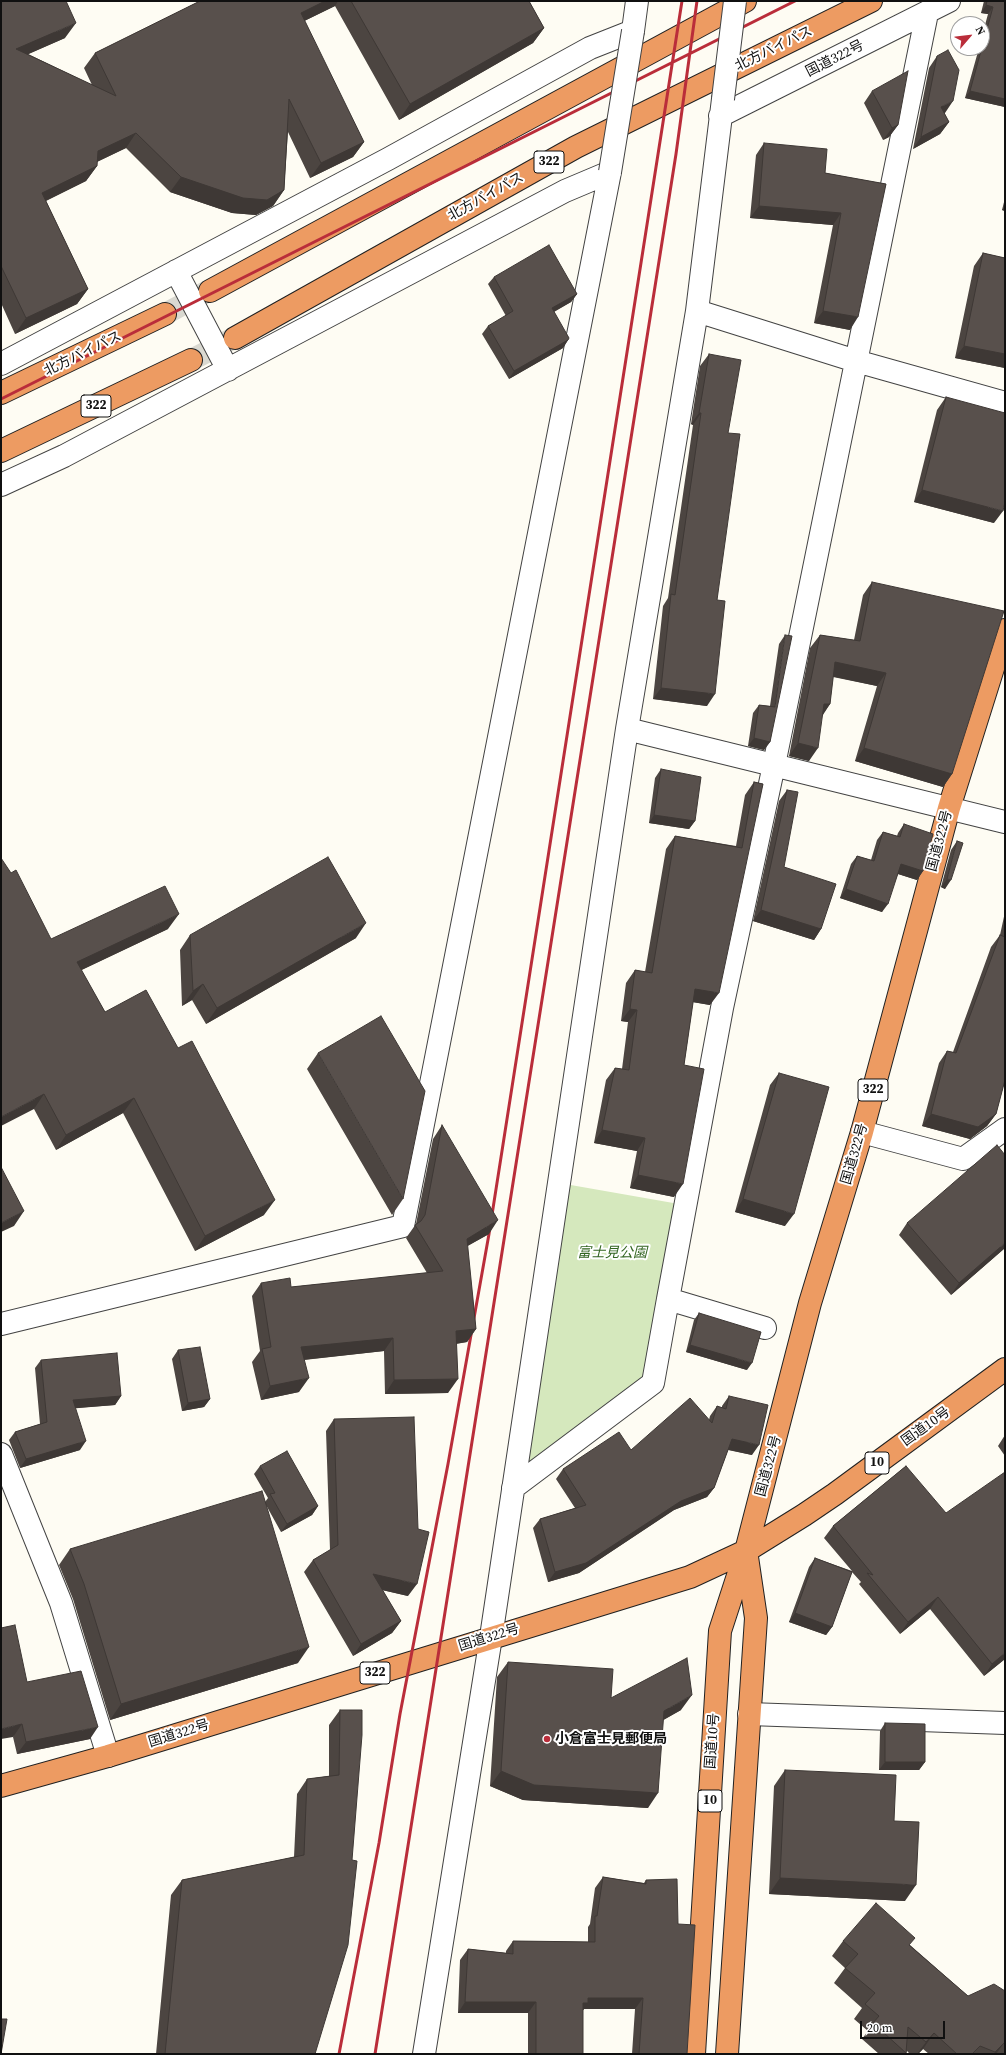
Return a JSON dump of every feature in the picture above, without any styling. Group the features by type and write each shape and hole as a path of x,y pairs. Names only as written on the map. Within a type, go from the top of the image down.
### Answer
{"highway":[{"path":"210,290 745,1"},
{"name":"北方バイパス","path":"235,338 576,147 871,1"},
{"name":"北方バイパス","path":"1,393 165,314"},
{"name":"322","path":"1,451 191,360"},
{"name":"国道322号","path":"1,1786 108,1756 685,1579 746,1552 810,1303 862,1132 949,808 1005,630"},
{"name":"国道10号","path":"694,2054 720,1631 746,1552 835,1494 1005,1369"},
{"name":"10","path":"727,2054 756,1618 746,1552"}],"street":[{"path":"1,1324 403,1226 610,172 638,1"},
{"path":"424,2054 491,1638 627,729 697,311 735,1"},
{"name":"国道322号","path":"722,108 949,1"},
{"path":"513,1488 653,1383 722,1008 774,765 926,13"},
{"path":"1,364 176,272 590,48 633,31"},
{"path":"1,485 64,456 566,191 610,172"},
{"path":"176,272 228,370"},
{"path":"697,311 856,361 1005,403"},
{"path":"627,729 1005,822"},
{"path":"862,1132 963,1159 1005,1129"},
{"path":"668,1299 765,1328"},
{"path":"1,1454 61,1603 108,1756"},
{"path":"749,1714 1005,1723"}],"green space":[{"name":"富士見公園","path":"565,1184 679,1204 648,1381 521,1474"}],"building":[{"path":"1,1 66,1 76,23 16,49 116,96 95,53 200,1 325,1 301,13 364,142 321,163 289,99 284,190 267,200 243,198 181,177 136,133 98,151 97,166 42,193 88,289 26,318 1,266"},
{"path":"351,1 529,1 544,28 410,104"},
{"path":"987,1 1005,1 1005,99 970,91 980,56 990,56 990,18 993,7 986,5"},
{"path":"948,50 959,70 953,101 941,107 949,122 921,137 937,56"},
{"path":"908,71 898,125 892,128 872,91"},
{"path":"764,143 827,149 825,173 886,184 858,317 823,311 841,213 759,206"},
{"path":"549,245 577,294 552,308 569,338 568,340 514,371 488,326 513,311 494,277"},
{"path":"983,253 1005,258 1005,354 964,346"},
{"path":"709,354 741,360 728,433 740,434 717,600 725,601 715,694 661,688 671,594 675,595 701,413 699,413"},
{"path":"946,397 1005,413 1005,502 1003,511 922,490"},
{"path":"872,582 1004,611 952,774 864,748 886,673 835,662 830,704 824,704 818,748 798,743 820,635 860,641"},
{"path":"785,635 792,636 770,742 754,738 759,705 775,707"},
{"path":"661,769 701,777 695,821 654,815"},
{"path":"754,782 763,784 719,993 695,989 684,1065 704,1069 683,1184 638,1175 645,1138 602,1130 615,1068 629,1070 637,1010 630,1009 635,970 652,973 675,836 742,848"},
{"path":"787,790 798,792 784,867 836,884 821,929 761,910"},
{"path":"904,824 933,834 923,871 901,864 888,904 846,889 857,856 874,861 883,832 900,837"},
{"path":"957,841 963,843 951,880 947,879"},
{"path":"328,857 366,923 217,1008 203,984 193,991 190,935"},
{"path":"1,858 11,873 16,870 51,939 165,886 179,914 77,962 105,1012 146,990 178,1048 192,1041 275,1200 205,1236 134,1098 66,1135 44,1094 1,1117"},
{"path":"1000,935 1005,937 1005,1080 996,1114 978,1127 931,1114 947,1051 956,1053"},
{"path":"381,1016 425,1091 403,1199 318,1053"},
{"path":"779,1073 829,1087 794,1214 743,1199"},
{"path":"442,1125 498,1220 467,1239 476,1329 456,1331 458,1379 394,1380 393,1338 301,1347 309,1378 270,1386 262,1349 271,1347 261,1283 290,1278 291,1287 443,1271 415,1225 421,1221 425,1215"},
{"path":"997,1145 1005,1155 1005,1243 959,1283 907,1223"},
{"path":"1,1167 24,1211 1,1223"},
{"path":"699,1313 761,1332 752,1363 690,1345"},
{"path":"200,1347 210,1399 188,1403 178,1350"},
{"path":"117,1353 121,1396 73,1400 86,1441 26,1459 15,1432 47,1422 41,1360"},
{"path":"729,1396 768,1405 759,1445 732,1439 714,1488 681,1501 586,1563 555,1572 540,1519 586,1505 563,1469 619,1432 631,1450 690,1398 712,1423 717,1406 726,1409"},
{"path":"414,1417 418,1529 429,1532 417,1584 373,1574 401,1621 361,1644 313,1560 338,1545 334,1419"},
{"path":"287,1451 318,1506 287,1524 270,1494 275,1493 260,1466"},
{"path":"906,1466 946,1513 1005,1472 1005,1653 992,1664 938,1597 908,1622 867,1573 873,1575 833,1526"},
{"path":"262,1491 309,1647 121,1704 84,1584 70,1549"},
{"path":"815,1558 852,1572 832,1627 795,1613"},
{"path":"15,1625 27,1682 81,1671 98,1727 26,1742 22,1724 1,1729 1,1628"},
{"path":"687,1658 692,1695 664,1711 658,1793 534,1785 501,1771 508,1662 613,1669 611,1698"},
{"path":"340,1710 362,1710 362,1735 352,1860 357,1861 348,1945 315,2054 165,2054 182,1880 304,1855 307,1779 339,1775"},
{"path":"885,1723 925,1724 925,1762 885,1762"},
{"path":"785,1770 896,1775 894,1821 919,1822 916,1885 780,1878"},
{"path":"603,1877 646,1884 646,1880 677,1879 678,1924 695,1925 687,2054 639,2054 643,1998 588,1998 588,2003 583,2003 583,2054 536,2054 536,2002 465,2002 468,1949 513,1954 513,1941 595,1942 595,1916 597,1916"},
{"path":"876,1903 915,1938 909,1945 968,1996 994,1984 1005,1991 1005,2044 1004,2043 995,2052 980,2046 972,2054 957,2054 934,2033 926,2042 908,2027 906,2053 873,2023 879,2016 865,2004 875,1993 845,1968 858,1954 843,1941"},
{"path":"1,2019 7,2019 1,2054"}],"tunnel":[{"path":"165,314 208,291"},
{"path":"191,360 232,339"}],"railway":[{"path":"339,2054 379,1843 400,1714 448,1464 489,1234 682,1"},
{"path":"375,2054 676,154 697,1"},
{"path":"1,399 795,1"}],"place":[{"name":"小倉富士見郵便局","path":"547,1739"}]}
